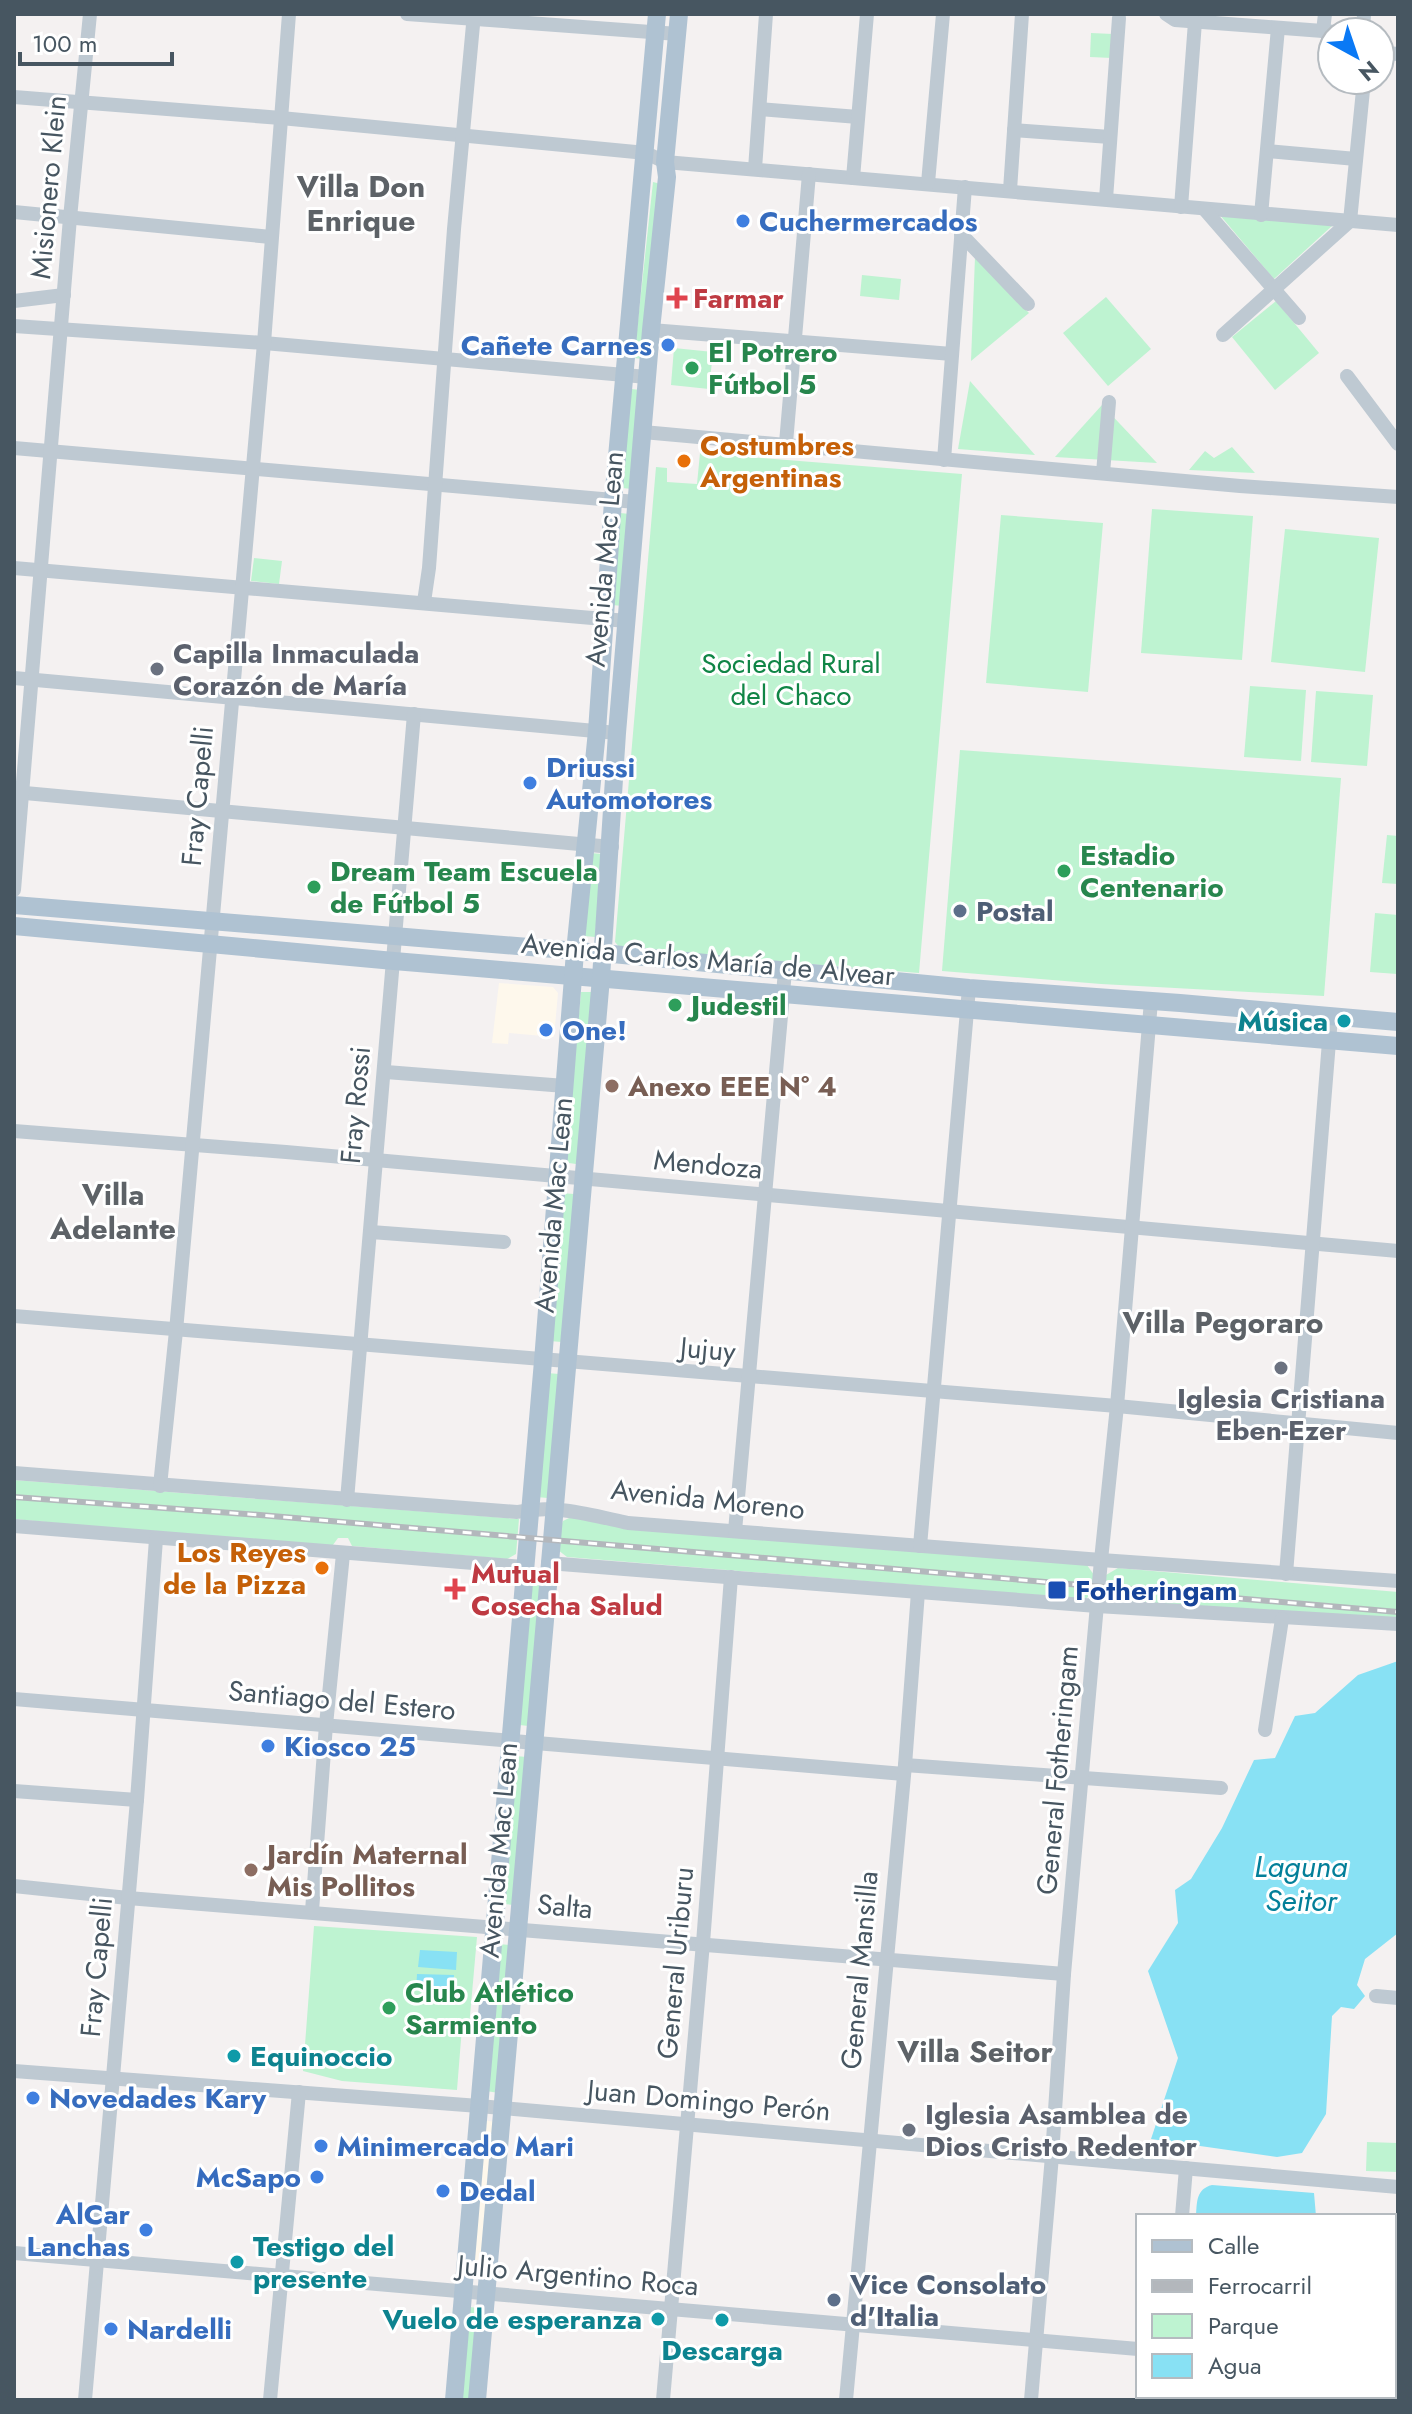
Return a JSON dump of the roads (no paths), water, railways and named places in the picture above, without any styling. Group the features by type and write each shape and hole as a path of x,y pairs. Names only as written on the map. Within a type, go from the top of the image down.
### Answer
{"main road":[{"name":"Avenida Mac Lean","path":"477,2400 612,847 617,733 679,14"},
{"name":"Avenida Mac Lean","path":"454,2400 656,23"},
{"name":"Avenida Carlos María de Alvear","path":"14,905 211,933"},
{"name":"Avenida Carlos María de Alvear","path":"14,917 1398,1034"},
{"name":"Avenida Carlos María de Alvear","path":"14,926 211,933"},
{"name":"Avenida Carlos María de Alvear","path":"1330,1028 1398,1022"},
{"name":"Avenida Carlos María de Alvear","path":"1330,1028 1398,1046"},
{"path":"524,1567 548,1563"}],"street":[{"name":"Misionero Klein","path":"14,890 19,793 32,679 90,14"},
{"name":"Fray Capelli","path":"160,1486 264,343 289,14"},
{"path":"407,14 656,23 678,34"},
{"path":"755,169 766,14"},
{"path":"853,178 867,14"},
{"path":"928,183 943,14"},
{"path":"1010,190 1022,14"},
{"path":"424,602 474,17"},
{"path":"1171,17 1195,22 1316,31"},
{"path":"1106,199 1119,18"},
{"path":"1181,207 1195,22"},
{"path":"1261,215 1278,28"},
{"path":"1223,335 1350,221 1362,96"},
{"path":"14,97 281,118 646,153 665,162 1398,225"},
{"path":"760,109 858,117"},
{"path":"1014,130 1110,137"},
{"path":"1267,151 1356,159"},
{"path":"786,443 809,174"},
{"path":"944,460 965,187"},
{"path":"1205,210 1299,318"},
{"path":"14,212 271,237"},
{"path":"961,234 1028,304"},
{"path":"14,301 64,295"},
{"path":"14,326 264,343 647,377"},
{"path":"651,330 952,354"},
{"path":"1347,376 1398,444"},
{"path":"1103,473 1109,402"},
{"path":"643,432 1398,497"},
{"path":"14,448 636,502"},
{"path":"14,568 627,621"},
{"path":"14,678 617,733"},
{"name":"Fray Rossi","path":"347,1500 386,1072 414,714"},
{"path":"19,793 612,847"},
{"path":"735,1531 784,982"},
{"path":"920,1546 968,998"},
{"name":"General Fotheringam","path":"1031,2400 1064,1974 1150,1012"},
{"path":"1286,1574 1330,1028"},
{"path":"386,1072 565,1086"},
{"name":"Mendoza","path":"14,1131 1398,1251"},
{"path":"371,1232 504,1242"},
{"name":"Jujuy","path":"14,1316 1117,1406 1398,1433"},
{"name":"Avenida Moreno","path":"14,1473 517,1512 555,1509 628,1523 1398,1581"},
{"path":"14,1526 524,1567"},
{"name":"Fray Capelli","path":"85,2400 137,1800 156,1539"},
{"path":"312,1911 343,1554"},
{"path":"548,1563 1097,1606 1398,1624"},
{"name":"General Uriburu","path":"663,2400 731,1577"},
{"name":"General Mansilla","path":"846,2400 918,1592"},
{"path":"1265,1730 1282,1619"},
{"name":"Santiago del Estero","path":"14,1699 717,1757 1221,1788"},
{"path":"14,1791 137,1800"},
{"name":"Salta","path":"14,1886 128,1898 1064,1974"},
{"path":"1376,1996 1398,1998"},
{"name":"Juan Domingo Perón","path":"14,2071 479,2106 1398,2187"},
{"path":"270,2400 299,2092"},
{"path":"1182,2214 1186,2168"},
{"name":"Julio Argentino Roca","path":"14,2253 1136,2349"}],"water":[{"name":"Laguna Seitor","path":"1398,1661 1398,1933 1365,1959 1357,1985 1365,1996 1354,2009 1341,2007 1332,2016 1326,2114 1302,2153 1277,2157 1151,2139 1178,2058 1148,1971 1178,1923 1175,1890 1191,1879 1222,1828 1254,1760 1275,1758 1295,1716 1315,1713 1358,1675"},
{"path":"420,1950 457,1952 456,1970 418,1967"},
{"path":"417,1974 454,1975 453,1990 416,1989"},
{"path":"1207,2187 1314,2193 1316,2214 1196,2214 1200,2193"}],"railway":[{"path":"14,1497 260,1515 1398,1612"}],"place":[{"name":"Cuchermercados","path":"743,221"},
{"name":"Farmar","path":"677,298"},
{"name":"Cañete Carnes","path":"668,345"},
{"name":"El Potrero Fútbol 5","path":"692,368"},
{"name":"Costumbres Argentinas","path":"684,461"},
{"name":"Capilla Inmaculada Corazón de María","path":"157,669"},
{"name":"Driussi Automotores","path":"530,783"},
{"name":"Estadio Centenario","path":"1064,871"},
{"name":"Dream Team Escuela de Fútbol 5","path":"314,887"},
{"name":"Postal","path":"960,911"},
{"name":"Judestil","path":"675,1005"},
{"name":"Música","path":"1344,1021"},
{"name":"One!","path":"546,1030"},
{"name":"Anexo EEE Nº 4","path":"612,1086"},
{"name":"Iglesia Cristiana Eben-Ezer","path":"1281,1368"},
{"name":"Los Reyes de la Pizza","path":"322,1568"},
{"name":"Mutual Cosecha Salud","path":"455,1589"},
{"name":"Fotheringam","path":"1057,1590"},
{"name":"Kiosco 25","path":"268,1746"},
{"name":"Jardín Maternal Mis Pollitos","path":"251,1870"},
{"name":"Club Atlético Sarmiento","path":"389,2008"},
{"name":"Equinoccio","path":"234,2056"},
{"name":"Novedades Kary","path":"33,2098"},
{"name":"Iglesia Asamblea de Dios Cristo Redentor","path":"909,2130"},
{"name":"Minimercado Mari","path":"321,2146"},
{"name":"McSapo","path":"317,2177"},
{"name":"Dedal","path":"443,2191"},
{"name":"AlCar Lanchas","path":"146,2230"},
{"name":"Testigo del presente","path":"237,2262"},
{"name":"Vice Consolato d'Italia","path":"834,2300"},
{"name":"Vuelo de esperanza","path":"658,2319"},
{"name":"Descarga","path":"722,2320"},
{"name":"Nardelli","path":"111,2329"}],"district":[{"name":"Villa Don Enrique","path":"361,204"},
{"name":"Villa Adelante","path":"113,1212"},
{"name":"Villa Pegoraro","path":"1223,1323"},
{"name":"Villa Seitor","path":"975,2052"}],"park label":[{"name":"Sociedad Rural del Chaco","path":"791,679"}]}
